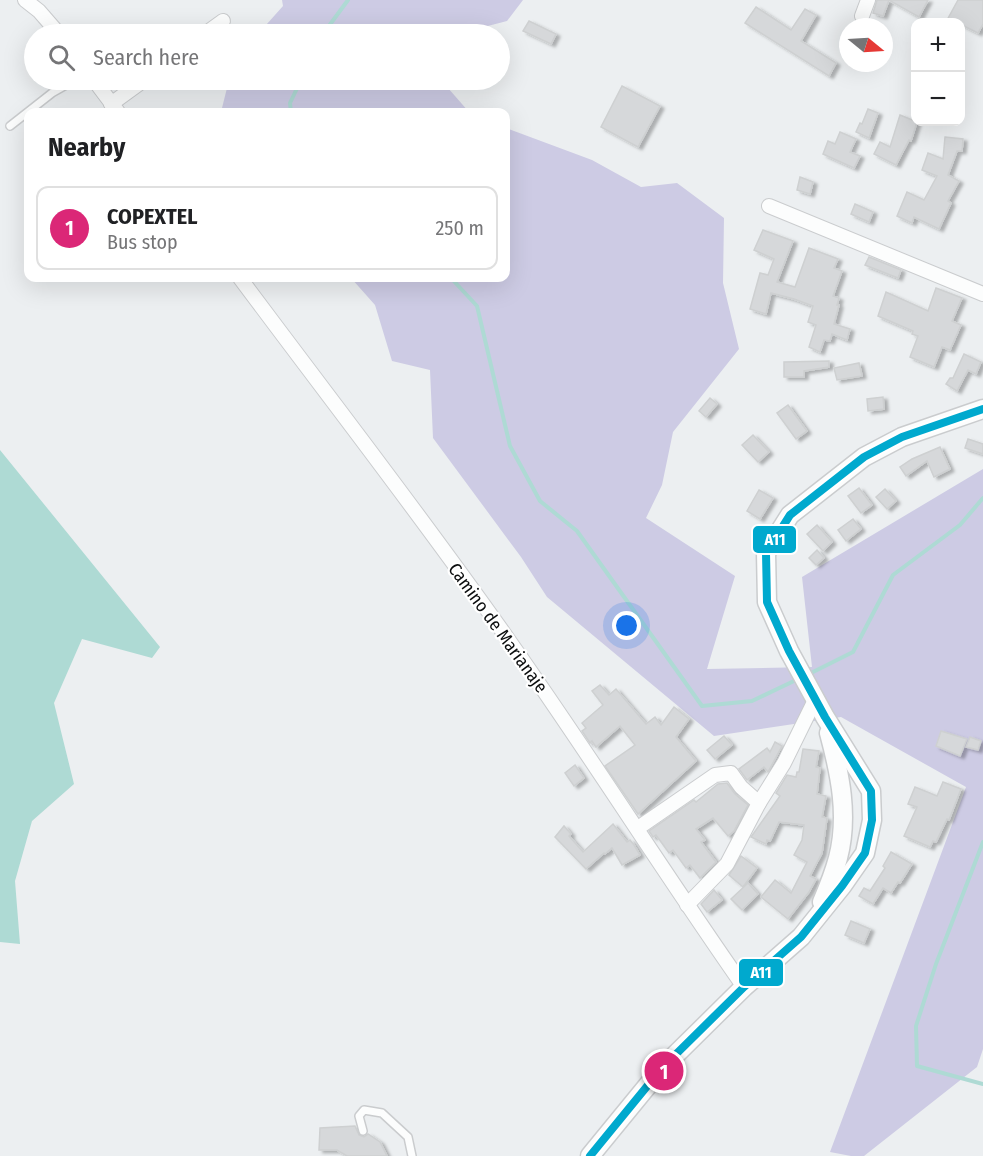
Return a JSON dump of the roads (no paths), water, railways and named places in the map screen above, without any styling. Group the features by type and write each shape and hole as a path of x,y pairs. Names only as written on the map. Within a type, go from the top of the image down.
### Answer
{"street":[{"path":"25,0 39,11 50,24"},
{"path":"862,16 868,0"},
{"path":"219,24 223,21"},
{"path":"101,90 114,108 133,90"},
{"path":"770,206 983,294"},
{"name":"Camino de Marianaje","path":"243,282 509,641 744,987"},
{"path":"590,1156 662,1068 744,987 801,937 866,852 872,820 871,791 815,700 767,602 766,553 790,515 864,457 902,437 983,409"},
{"path":"687,905 727,864 759,803 784,763 815,700"},
{"path":"817,917 838,857 843,813 840,775 825,717"},
{"path":"638,828 716,775 730,773 741,788 759,803"}],"lane":[{"path":"33,108 57,90"},
{"path":"10,126 24,115"},
{"path":"363,1131 359,1116 364,1110 382,1113 408,1137 412,1156"}],"waterway":[{"path":"330,24 348,0"},
{"path":"291,108 290,103 296,90"},
{"path":"455,282 477,306 510,446 540,501 577,531 702,706 752,701 794,681"},
{"path":"811,673 853,652 893,575 960,525 983,498"},
{"path":"983,842 936,964 916,1026 917,1066 983,1084"}],"place":[{"name":"COPEXTEL","path":"664,1071"}]}
